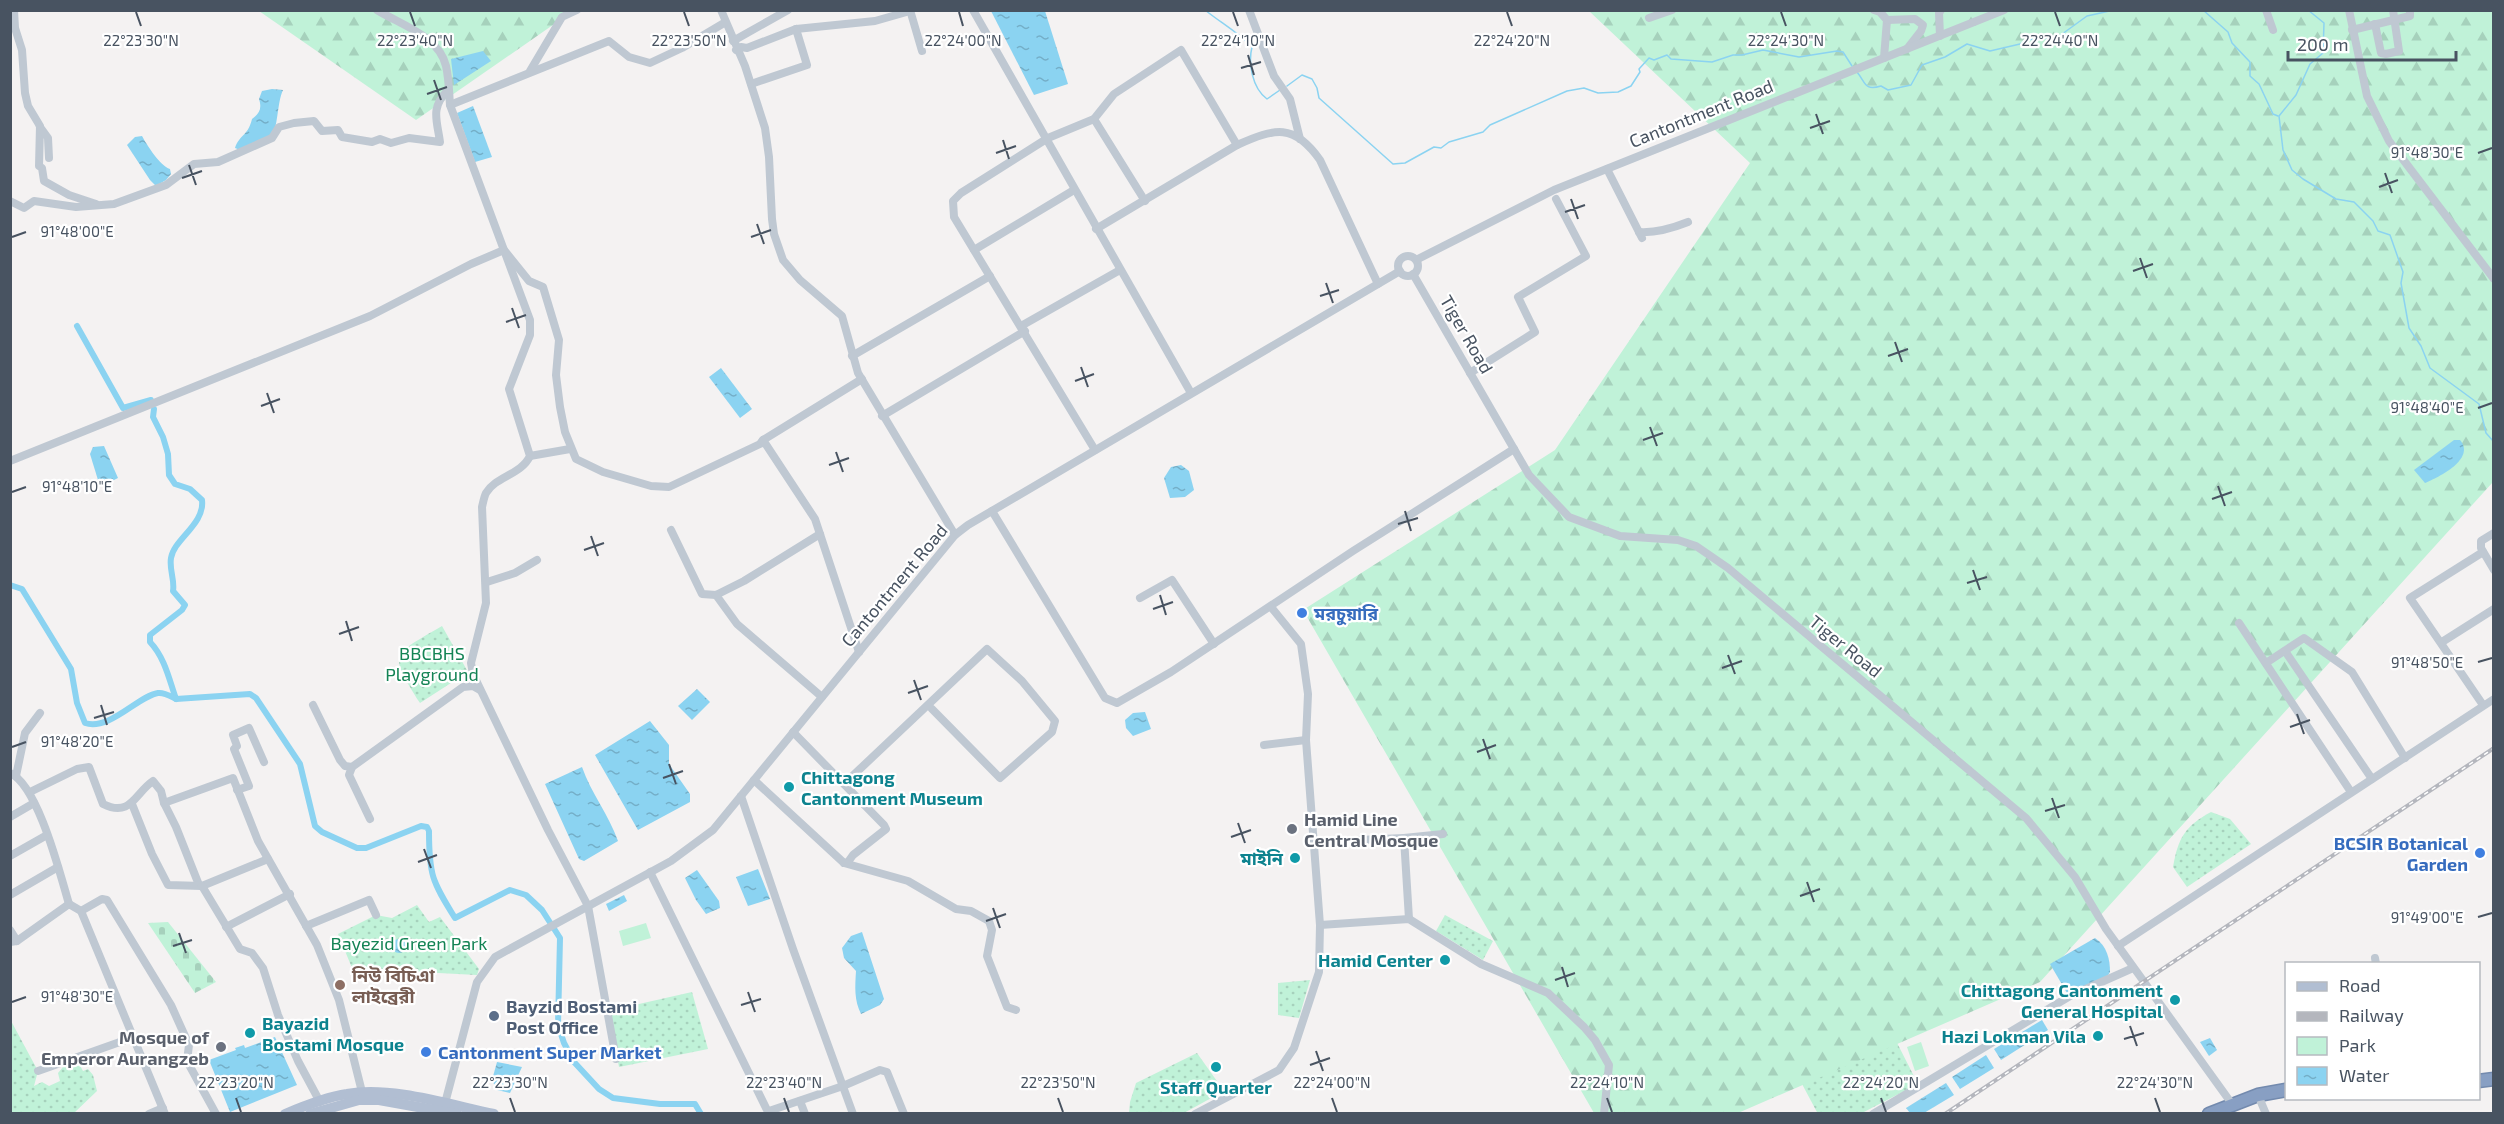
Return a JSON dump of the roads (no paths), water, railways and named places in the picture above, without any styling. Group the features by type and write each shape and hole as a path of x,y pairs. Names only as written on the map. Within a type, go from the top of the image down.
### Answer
{"highway":[{"path":"2209,1113 2285,1090"},
{"path":"2259,1098 2285,1098"}],"main road":[{"path":"285,1113 345,1094 362,1092 380,1093 457,1113"},
{"path":"310,1113 359,1100 379,1100 444,1110 494,1113"}],"street":[{"path":"14,10 15,28 22,50 28,106 48,138 49,158"},
{"path":"377,10 432,43 443,58 450,105 530,320 530,335 509,389 530,456 526,465 494,485 485,494 482,507 487,582 486,603 471,663 480,691 548,831 588,906 616,1059"},
{"path":"530,71 562,17 577,10"},
{"path":"721,10 724,23 751,84 765,128 772,219 783,260 800,280 842,316 852,356 862,379 955,535"},
{"path":"734,45 788,10"},
{"path":"973,10 1191,393"},
{"path":"1249,10 1274,76 1290,99 1300,139"},
{"path":"1649,18 1672,10"},
{"path":"1874,10 1880,12 1887,20 1884,58"},
{"path":"1940,36 1939,13 1941,10"},
{"name":"Cantontment Road","path":"1416,260 1554,190 2004,10"},
{"path":"2266,10 2273,30"},
{"path":"2349,10 2367,96 2389,141 2489,267 2493,279"},
{"path":"2352,30 2375,24 2394,15 2410,16 2410,10"},
{"path":"734,45 747,48 796,29 875,21 910,11 922,51"},
{"path":"2375,24 2381,53 2399,51 2394,15"},
{"path":"1887,20 1915,19 1923,25 1921,31 1906,49"},
{"path":"450,105 609,41 629,57 650,63 682,48 724,23"},
{"path":"751,84 807,65 796,29"},
{"path":"1095,450 954,217 953,201 1046,140 1094,119 1114,94 1181,50 1237,145"},
{"path":"10,201 24,208 34,201 76,207 114,204 166,185 194,164 218,162 272,138 279,127 294,123 314,121 318,129 322,131 338,130 342,137 363,141 381,139 391,143 409,138 440,142 435,109 438,100 448,90"},
{"path":"1094,119 1145,201"},
{"path":"40,127 39,166 42,168 44,181 69,195 102,206"},
{"path":"1096,229 1237,145 1278,130 1300,139 1311,147 1320,160 1378,284"},
{"path":"1607,169 1641,235 1688,222"},
{"path":"974,250 1074,190"},
{"path":"1470,372 1535,332 1518,297 1586,256 1556,199"},
{"path":"504,250 529,281 543,287 559,340 556,375 570,449 576,459 603,472 651,486 669,487 760,444 862,379"},
{"path":"10,461 370,316 471,264 504,250"},
{"path":"1410,256 1416,260 1418,268 1413,274 1406,275 1400,271 1398,263 1403,257 1410,256"},
{"path":"882,416 1120,270"},
{"name":"Cantontment Road","path":"444,1110 477,982 495,957 671,861 712,830 955,535 992,510 1400,271"},
{"name":"Tiger Road","path":"1413,274 1529,475 1569,517 1620,536 1678,540 1696,546 1728,568 2026,818 2075,877 2118,946 2228,1108"},
{"path":"852,356 990,276"},
{"path":"763,440 815,519 859,652"},
{"path":"530,456 570,449"},
{"path":"992,510 1105,698 1117,703 1172,672 1353,551 1514,449"},
{"path":"671,530 702,594 716,595 744,581 820,534"},
{"path":"2493,533 2481,541 2483,552 2493,570"},
{"path":"2483,552 2410,598 2483,705"},
{"path":"487,582 515,573 537,560"},
{"path":"1140,598 1172,580 1214,644"},
{"path":"716,595 737,624 822,697"},
{"path":"1195,1113 1279,1070 1288,1060 1319,972 1320,925 1306,740 1308,694 1301,644 1271,607"},
{"path":"2442,642 2493,609"},
{"path":"2239,623 2351,792"},
{"path":"2266,663 2304,638 2352,672 2404,758"},
{"path":"844,784 987,649 1022,681 1055,721 1052,732 1000,778 932,709"},
{"path":"2285,651 2372,779"},
{"path":"370,819 349,775 352,767 464,687 473,686 480,691"},
{"path":"2118,946 2493,699"},
{"path":"313,705 340,760 345,766 352,767"},
{"path":"40,713 25,733 13,774 30,792 47,835 69,904 81,910 135,1036 164,1111 149,1113"},
{"path":"237,790 249,786 234,749 237,746 233,735 249,728 264,762"},
{"path":"794,732 884,825 886,830 844,863"},
{"path":"1263,745 1306,740"},
{"path":"30,792 76,770 89,767 103,804 111,808 124,808 132,804 153,781 161,791 200,886 240,949 252,953 264,968 278,1015 298,1061 320,1102"},
{"path":"164,803 232,778 258,841 317,945 339,1000 362,1092"},
{"path":"754,780 844,863 895,876 956,909 970,912 988,921 992,930 987,956 1007,1007 1016,1010"},
{"path":"741,796 793,949 853,1113"},
{"path":"10,817 34,802"},
{"path":"132,804 166,883 179,886 200,886 268,859"},
{"path":"1312,842 1443,834"},
{"path":"10,856 47,835"},
{"path":"1404,838 1409,919"},
{"path":"10,895 58,867"},
{"path":"650,872 769,1112 843,1086 880,1070 887,1072 904,1113"},
{"path":"226,927 290,894"},
{"path":"81,910 102,899 107,900 171,1005 189,1045 187,1061 216,1113"},
{"path":"306,926 369,900 376,915"},
{"path":"10,930 14,942 69,904"},
{"path":"1320,925 1409,919 1481,964 1548,993 1584,1027 1595,1040 1609,1065 1604,1113"},
{"path":"1873,1113 2070,996 2133,968"},
{"path":"38,1071 135,1036"},
{"path":"2259,1098 2266,1113"},
{"path":"800,1101 805,1113"}],"water":[{"path":"991,11 1045,11 1068,84 1034,95"},
{"path":"483,51 491,61 454,85 451,59"},
{"path":"283,90 273,133 256,144 240,150 235,148 260,110 259,99 262,91"},
{"path":"473,106 492,157 475,162 457,113"},
{"path":"142,136 158,160 170,169 171,174 156,186 127,145 135,137"},
{"path":"721,368 752,409 740,418 709,377"},
{"path":"2454,440 2460,440 2464,447 2460,460 2446,472 2425,483 2414,470"},
{"path":"104,446 118,478 106,484 98,480 90,454 93,447"},
{"path":"1181,465 1189,471 1194,490 1185,497 1170,498 1164,478 1171,467"},
{"path":"697,689 710,702 692,720 678,706"},
{"path":"1145,712 1151,729 1133,736 1126,728 1125,720 1133,713"},
{"path":"650,721 669,745 669,764 690,794 690,802 638,830 595,755"},
{"path":"582,767 618,841 584,861 579,859 545,784"},
{"path":"758,869 770,899 748,906 736,877"},
{"path":"697,870 719,901 720,908 706,914 685,878"},
{"path":"624,895 627,901 609,911 606,904"},
{"path":"862,932 884,999 880,1005 861,1014 856,998 856,971 844,958 842,948 851,936"},
{"path":"2095,938 2107,953 2110,972 2107,977 2067,993 2050,964"},
{"path":"396,939 402,939 406,946 402,953 396,953 392,949 392,943"},
{"path":"2042,1020 2048,1030 2001,1060 1994,1049"},
{"path":"275,1037 297,1085 230,1112 209,1060 236,1050 235,1048 244,1045 245,1048"},
{"path":"2210,1038 2217,1050 2209,1056 2200,1042"},
{"path":"1986,1055 1994,1068 1960,1089 1952,1077"},
{"path":"497,1062 522,1067 510,1093 497,1090 492,1080"},
{"path":"1946,1083 1954,1095 1924,1113 1910,1113 1906,1108"}],"waterway":[{"path":"1205,10 1252,47 1252,75 1262,94 1267,99 1280,90"},
{"path":"1857,72 1868,87 1881,86 1888,90 1911,85 1922,65 1945,57 1967,44 1990,51 2020,44 2026,40 2058,37 2087,16 2114,10"},
{"path":"2203,10 2228,32 2232,43 2250,62 2250,76 2259,84 2273,114 2278,116"},
{"path":"2308,10 2324,23 2323,53 2310,64 2296,95 2279,116 2283,150 2292,170 2303,179 2336,199 2354,202 2373,221 2378,231 2390,235 2403,272 2401,283 2409,328 2421,346 2430,368 2479,404 2486,433 2494,442"},
{"path":"1287,86 1302,75 1312,79 1319,98 1393,164 1405,163 1434,147 1441,148 1449,142 1483,132 1490,125 1567,91 1584,88 1598,93 1618,92 1631,86 1640,72 1639,69 1649,58 1654,60 1667,55 1671,59 1712,62 1733,55 1763,50 1799,57 1837,51 1843,52 1852,66"},
{"path":"77,326 123,408 151,400"},
{"path":"154,409 153,417 168,454 169,475 175,484 190,489 202,500 199,517 173,551 171,558 173,591 185,605 182,610 150,635 150,642 163,662 176,699 250,694 256,698 300,764 315,826 322,832 357,848 366,848 421,826 427,827 433,877 455,918 510,890 526,895 542,910 560,938 558,1025 574,1062 599,1089 613,1098 660,1104 695,1104 701,1114"},
{"path":"10,585 22,589 71,669 77,703 85,723 94,724 114,718 150,695 165,694 176,699"}],"railway":[{"path":"1945,1114 2494,748"}],"place":[{"name":"মরচুয়ারি","path":"1302,613"},
{"name":"Chittagong Cantonment Museum","path":"789,787"},
{"name":"Hamid Line Central Mosque","path":"1292,829"},
{"name":"BCSIR Botanical Garden","path":"2480,853"},
{"name":"মাইনি","path":"1295,858"},
{"name":"Hamid Center","path":"1445,960"},
{"name":"নিউ বিচিএা লাইব্রেরী","path":"340,985"},
{"name":"Chittagong Cantonment General Hospital","path":"2175,1000"},
{"name":"Bayzid Bostami Post Office","path":"494,1016"},
{"name":"Bayazid Bostami Mosque","path":"250,1033"},
{"name":"Hazi Lokman Vila","path":"2098,1036"},
{"name":"Mosque of Emperor Aurangzeb","path":"221,1047"},
{"name":"Cantonment Super Market","path":"426,1052"},
{"name":"Staff Quarter","path":"1216,1067"}],"park label":[{"name":"BBCBHS Playground","path":"432,663"},
{"name":"Bayezid Green Park","path":"409,943"}]}
